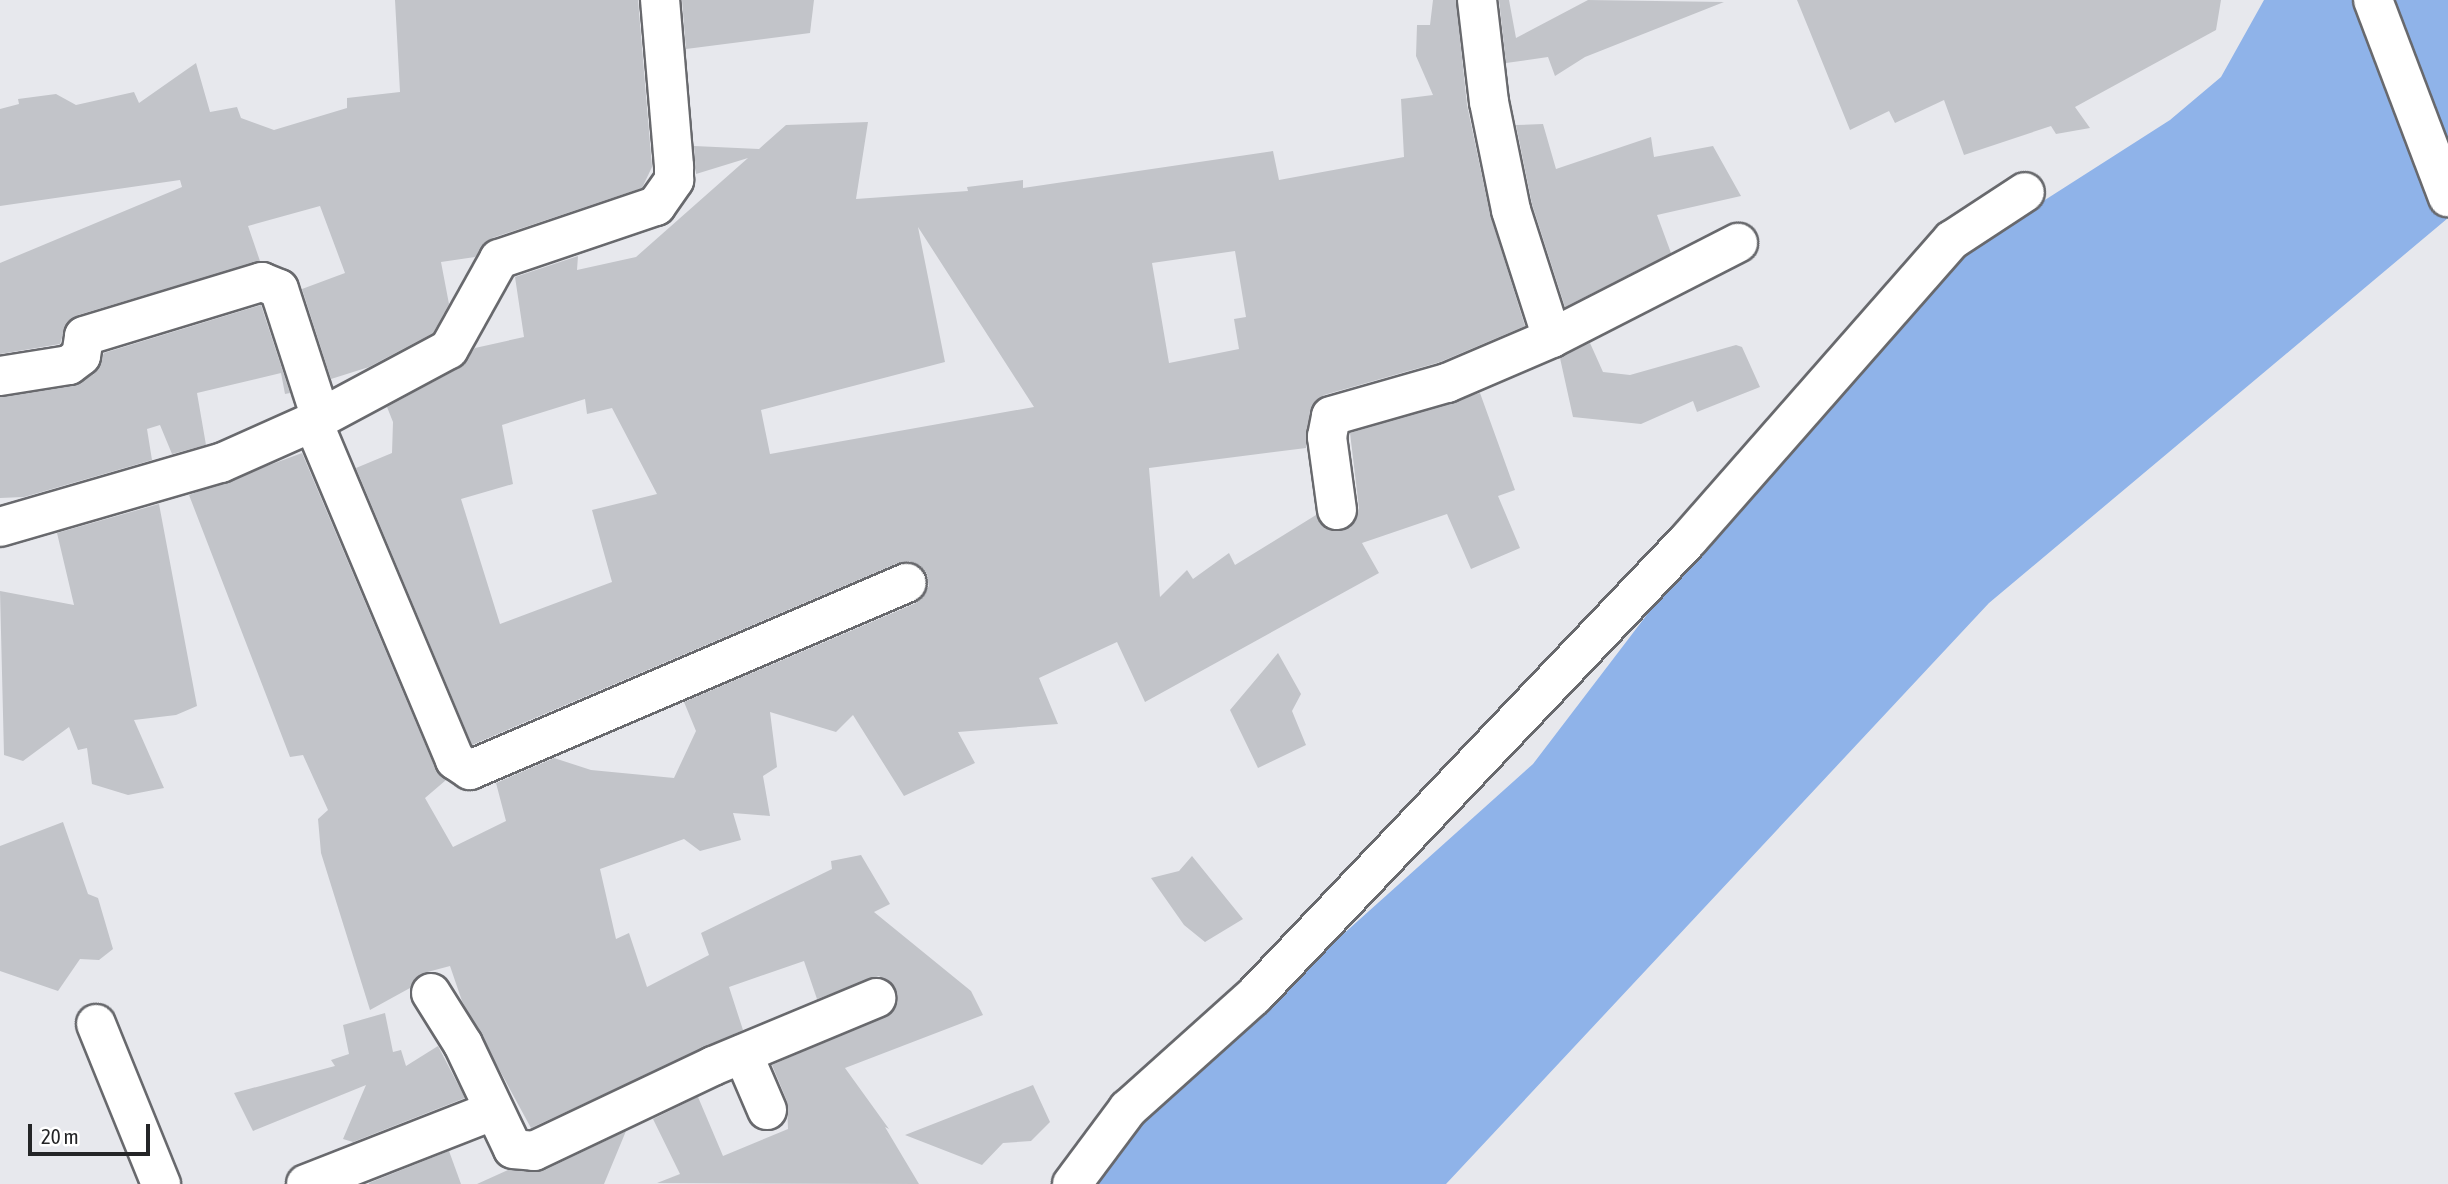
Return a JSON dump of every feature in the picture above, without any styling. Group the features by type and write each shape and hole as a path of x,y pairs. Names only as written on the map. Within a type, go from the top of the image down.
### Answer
{"street":[{"path":"0,527 220,463 317,420 449,349 499,258 639,213 664,197 674,166 660,0"},
{"path":"1477,0 1489,102 1511,210 1552,338"},
{"path":"2373,0 2448,197"},
{"path":"1072,1184 1128,1109 1254,996 1689,539 1943,248 2025,191"},
{"path":"1337,510 1327,437 1331,416 1447,383 1552,338 1738,243"},
{"path":"0,376 69,365 81,356 84,336 262,282 279,289 317,420 455,760 470,771 906,583"},
{"path":"431,993 463,1044 492,1111 513,1149 534,1151 743,1054 876,998"},
{"path":"96,1024 160,1184"},
{"path":"743,1054 767,1110"},
{"path":"306,1184 492,1111"}],"water":[{"path":"2264,0 2448,0 2448,218 1989,603 1446,1184 1095,1184 1157,1101 1533,764 1768,456 1967,250 2170,120 2221,77"}],"building":[{"path":"395,0 638,0 652,167 642,188 492,238 475,257 441,262 449,304 433,333 369,367 331,379 302,289 345,273 320,206 248,226 260,261 78,315 67,322 60,344 0,354 0,263 182,187 180,180 0,206 0,109 19,104 18,99 56,94 76,105 134,92 139,103 196,63 210,112 237,107 241,118 274,130 347,108 347,98 400,92"},
{"path":"682,0 814,0 810,33 686,49"},
{"path":"1433,0 1456,0 1467,105 1490,214 1525,326 1440,362 1324,395 1310,411 1306,448 1149,468 1160,597 1187,570 1193,579 1229,553 1235,565 1316,515 1329,530 1350,528 1359,508 1350,433 1480,393 1515,490 1498,496 1520,548 1471,569 1447,514 1362,543 1379,573 1145,702 1117,642 1039,678 1058,724 958,732 975,763 904,796 853,715 836,732 770,712 777,767 763,776 770,816 733,813 741,840 700,851 684,839 600,869 616,939 629,933 647,987 709,955 701,933 832,869 831,861 861,855 890,904 874,912 971,991 983,1015 845,1068 889,1129 885,1127 919,1184 657,1183 680,1174 653,1119 698,1097 723,1156 788,1129 787,1101 772,1065 893,1012 896,990 879,976 817,999 804,961 729,987 743,1030 531,1128 462,1001 450,966 420,974 410,988 370,1010 321,853 318,819 328,810 303,755 290,757 189,495 302,453 435,768 446,780 425,798 453,847 506,821 496,783 554,758 591,770 674,778 696,731 684,702 916,603 929,586 927,574 910,561 898,563 472,745 356,468 392,453 393,422 387,407 459,368 475,348 524,337 515,277 578,256 577,270 636,257 748,158 696,174 694,146 759,149 786,125 868,122 856,199 968,191 967,187 1023,180 1023,188 1273,151 1279,180 1404,157 1401,99 1433,95 1416,56 1417,25 1430,25","holes":["918,227 1034,407 770,454 761,410 945,362","1235,251 1246,317 1234,319 1239,349 1169,363 1152,263","585,399 587,414 612,408 657,494 592,510 612,582 500,624 461,499 513,484 502,425"]},
{"path":"1499,0 1509,0 1516,38 1588,0 1724,2 1585,57 1555,76 1548,57 1506,63"},
{"path":"1797,0 2221,0 2216,30 2075,107 2090,128 2056,134 2051,126 1964,155 1944,100 1895,123 1889,111 1850,130"},
{"path":"1543,124 1556,169 1651,137 1654,157 1713,146 1741,196 1657,215 1671,253 1565,307 1532,204 1516,125"},
{"path":"261,305 290,393 285,394 281,373 197,393 206,445 172,454 160,425 147,429 152,460 24,497 0,498 0,397 73,386 94,374 104,353"},
{"path":"1590,343 1603,372 1630,375 1736,345 1742,347 1760,387 1697,412 1693,401 1641,424 1573,417 1560,358"},
{"path":"159,504 197,706 176,715 134,720 164,788 128,795 92,784 87,748 78,750 69,727 23,761 4,755 0,591 74,605 57,533"},
{"path":"1278,653 1301,694 1292,711 1306,745 1258,768 1230,710"},
{"path":"63,822 88,894 98,898 113,949 99,960 80,959 58,991 0,971 0,846"},
{"path":"1192,856 1243,919 1205,942 1184,925 1151,878 1179,871"},
{"path":"385,1013 393,1052 401,1050 406,1066 438,1046 465,1098 353,1142 343,1139 366,1085 253,1131 234,1093 335,1066 331,1060 349,1054 343,1025"},
{"path":"1033,1085 1050,1122 1031,1141 1003,1143 982,1165 905,1135"},
{"path":"626,1131 604,1184 477,1184 508,1170 543,1171"},
{"path":"449,1151 461,1184 369,1184 369,1183"}]}
